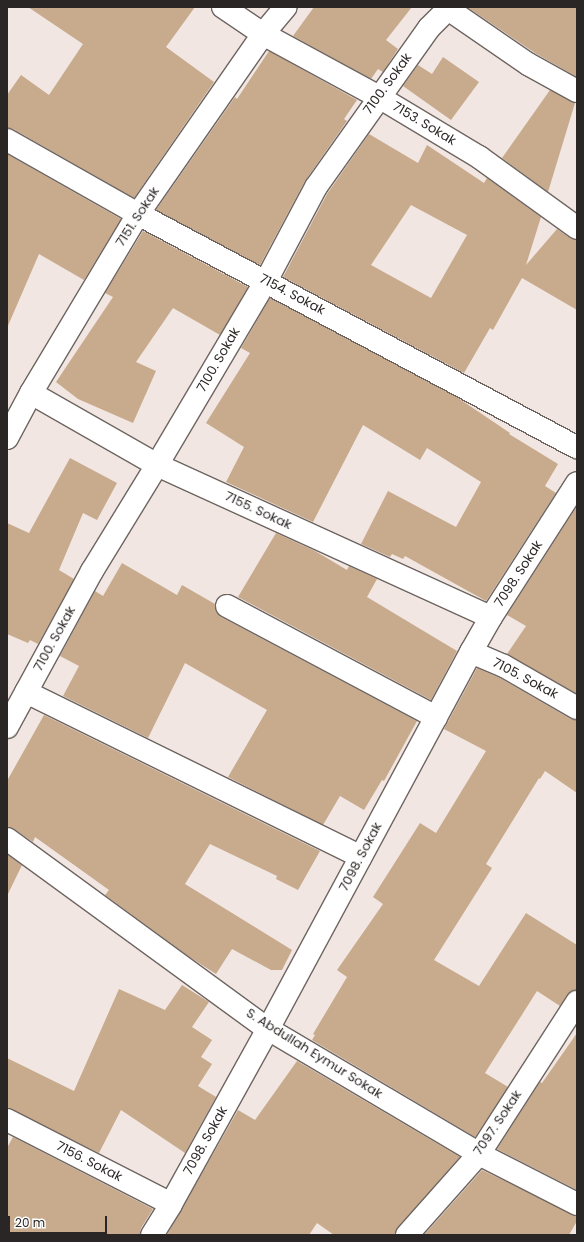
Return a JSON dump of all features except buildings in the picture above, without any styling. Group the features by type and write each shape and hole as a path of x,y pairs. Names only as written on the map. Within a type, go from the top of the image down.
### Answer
{"street":[{"name":"7153. Sokak","path":"223,7 263,34 379,96 479,157 577,228"},
{"name":"7151. Sokak","path":"7,438 31,393 138,214 263,34 286,7"},
{"path":"449,8 528,64 577,91"},
{"name":"7100. Sokak","path":"7,727 92,571 157,465 266,281 316,187 379,96 429,28 449,8"},
{"name":"7154. Sokak","path":"7,140 138,214 577,447"},
{"name":"7155. Sokak","path":"31,393 157,465 491,618"},
{"name":"7098. Sokak","path":"152,1235 171,1204 268,1029 471,652 577,483"},
{"path":"227,606 436,717"},
{"name":"7105. Sokak","path":"471,652 504,666 577,708"},
{"path":"26,692 361,857"},
{"name":"S. Abdullah Eymur Sokak","path":"7,839 268,1029 479,1154 577,1204"},
{"name":"7097. Sokak","path":"407,1235 479,1154 577,1002"},
{"name":"7156. Sokak","path":"7,1120 171,1204"}]}
